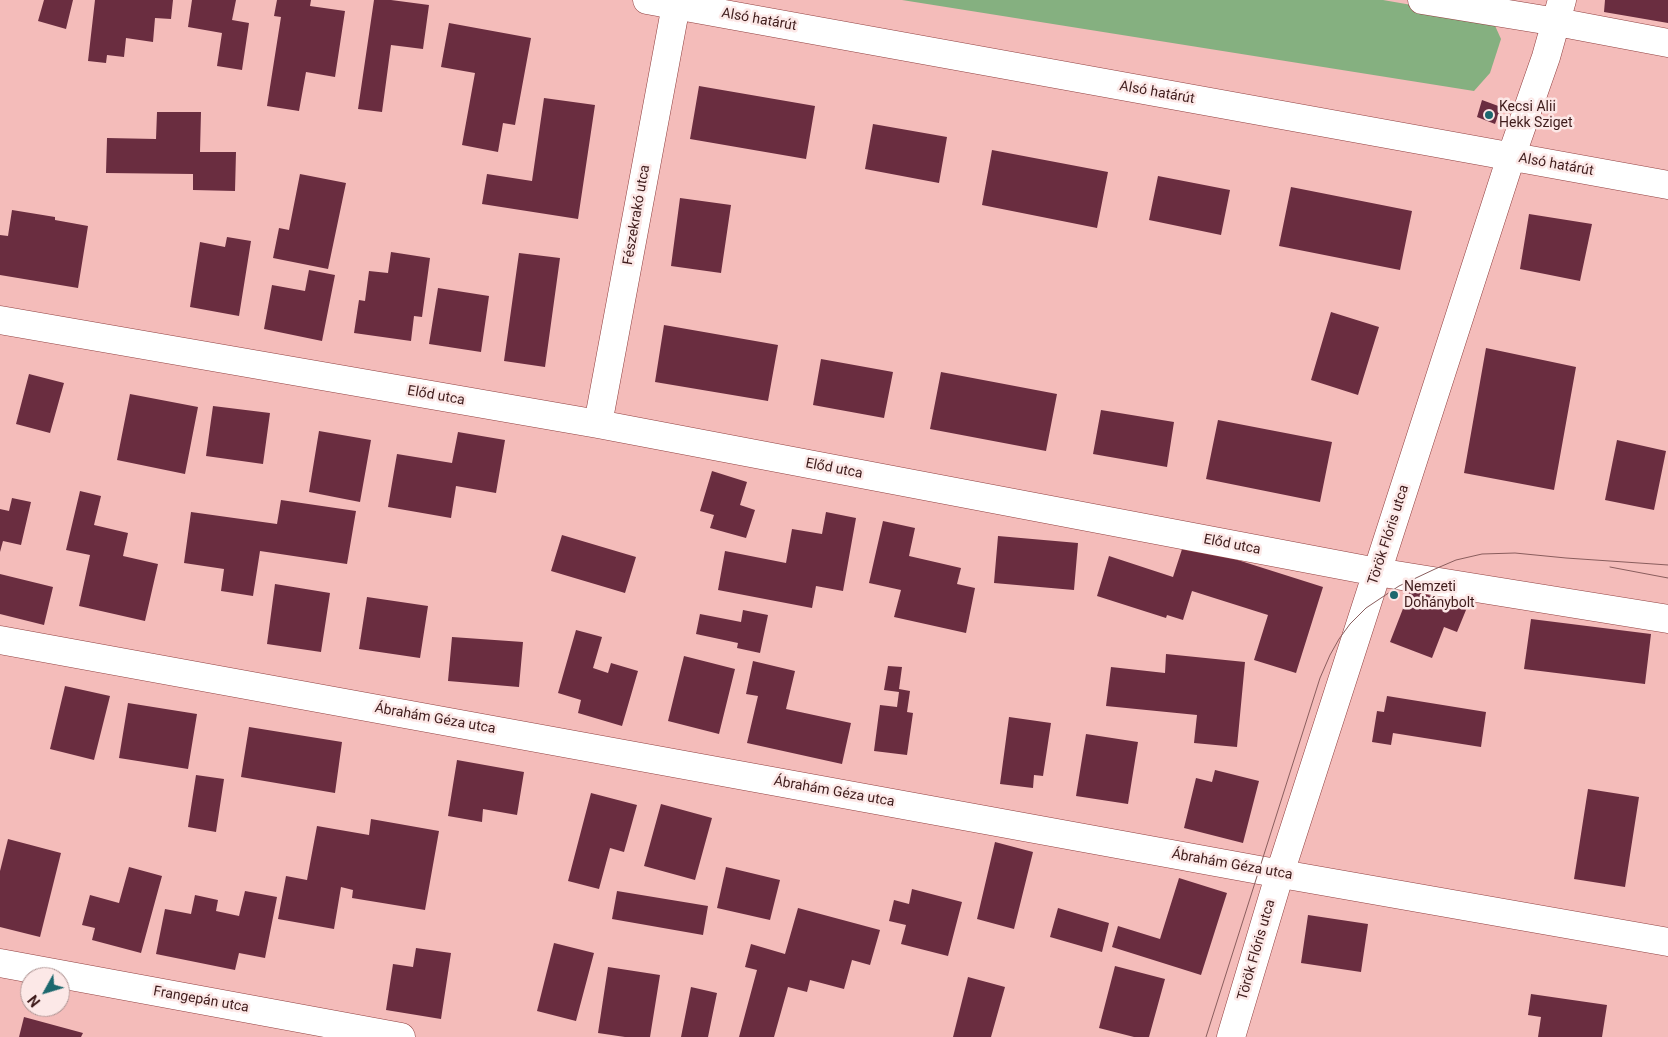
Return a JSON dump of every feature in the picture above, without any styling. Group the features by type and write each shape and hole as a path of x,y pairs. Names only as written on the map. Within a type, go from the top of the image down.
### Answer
{"street":[{"name":"Alsó határút","path":"647,0 1668,185"},
{"path":"1422,0 1557,19 1668,43"},
{"name":"Fészekrakó utca","path":"598,424 676,5"},
{"name":"Török Flóris utca","path":"1231,1037 1280,873 1510,157 1557,19"},
{"name":"Előd utca","path":"0,320 598,424 1378,572 1668,619"},
{"name":"Ábrahám Géza utca","path":"0,640 1668,942"},
{"name":"Frangepán utca","path":"0,963 401,1037"}],"green space":[{"path":"902,0 1383,0 1492,19 1501,39 1490,73 1474,91"}],"building":[{"path":"44,0 73,0 66,29 38,21"},
{"path":"95,0 173,0 171,19 155,18 153,42 126,38 124,57 107,55 106,63 88,61"},
{"path":"192,0 236,0 232,20 249,23 242,70 217,66 222,33 188,27"},
{"path":"277,0 311,0 310,6 345,11 335,77 306,72 299,111 267,106 281,17 274,16"},
{"path":"374,0 391,0 429,5 423,49 391,45 382,112 358,109"},
{"path":"1605,0 1668,0 1668,23 1604,12"},
{"path":"449,23 531,38 515,125 503,123 498,152 462,145 475,73 441,67"},
{"path":"699,86 815,106 806,159 690,139"},
{"path":"544,98 595,105 578,219 482,204 487,174 532,181"},
{"path":"1482,100 1501,107 1495,124 1477,117"},
{"path":"157,112 201,112 200,152 236,152 235,191 193,190 193,174 106,173 107,138 156,139"},
{"path":"873,124 947,137 939,183 865,169"},
{"path":"992,150 1108,172 1097,228 982,205"},
{"path":"300,174 346,183 328,269 273,258 279,228 289,230"},
{"path":"1158,176 1230,190 1221,235 1149,220"},
{"path":"1291,187 1412,211 1400,270 1279,246"},
{"path":"680,198 731,205 721,273 671,266"},
{"path":"12,210 55,217 55,220 88,226 78,288 0,275 0,235 8,236"},
{"path":"1529,214 1592,224 1580,281 1520,269"},
{"path":"227,237 251,241 239,316 190,307 200,242 225,247"},
{"path":"391,252 430,258 422,317 414,316 411,341 354,333 359,300 365,301 369,271 388,273"},
{"path":"519,253 560,258 545,367 504,361"},
{"path":"309,270 335,275 322,341 264,329 272,285 305,291"},
{"path":"438,288 489,296 481,352 429,344"},
{"path":"1331,312 1379,327 1358,395 1311,380"},
{"path":"664,325 778,345 768,401 655,382"},
{"path":"1486,348 1576,367 1554,490 1464,473"},
{"path":"821,359 893,372 884,418 813,405"},
{"path":"941,372 1057,394 1046,451 930,429"},
{"path":"29,374 64,383 50,433 16,424"},
{"path":"130,394 198,407 185,474 117,460"},
{"path":"213,406 270,413 263,464 206,456"},
{"path":"1101,410 1174,422 1167,467 1093,454"},
{"path":"1218,420 1332,442 1320,502 1206,479"},
{"path":"319,431 371,440 360,502 309,492"},
{"path":"458,432 505,440 496,493 456,486 451,518 388,507 397,454 452,463"},
{"path":"1617,440 1666,451 1654,510 1605,500"},
{"path":"712,471 747,482 740,505 755,510 746,538 710,528 714,515 700,511"},
{"path":"80,491 101,496 94,525 128,533 123,556 158,564 145,621 79,606 90,555 66,550"},
{"path":"12,498 31,502 21,545 3,541 0,552 0,509 9,511"},
{"path":"281,500 356,511 347,564 260,551 253,596 221,591 224,569 184,563 191,512 277,524"},
{"path":"826,512 856,518 843,591 816,586 812,608 718,590 725,551 786,563 792,529 822,534"},
{"path":"883,521 915,528 909,556 961,568 957,584 975,588 966,633 894,617 901,590 869,583"},
{"path":"562,535 636,557 625,593 551,571"},
{"path":"998,536 1078,543 1074,590 994,583"},
{"path":"1184,543 1323,587 1296,673 1254,660 1268,615 1192,591 1183,620 1167,615 1166,618 1097,596 1109,556 1173,577"},
{"path":"0,574 53,587 44,625 0,614"},
{"path":"275,584 330,593 321,652 267,644"},
{"path":"1411,588 1466,610 1457,632 1444,627 1432,658 1390,642"},
{"path":"367,597 428,606 420,658 359,649"},
{"path":"743,610 768,615 760,653 737,648 738,643 696,634 700,614 741,622"},
{"path":"1531,619 1651,634 1645,684 1524,669"},
{"path":"576,630 602,637 593,668 608,673 611,663 638,671 622,726 578,713 581,700 558,693"},
{"path":"452,637 523,642 519,687 448,681"},
{"path":"1166,654 1245,662 1237,747 1194,743 1197,715 1106,706 1111,667 1165,673"},
{"path":"684,656 735,669 719,734 668,721"},
{"path":"753,661 795,671 786,709 851,723 842,764 747,743 758,696 746,694"},
{"path":"888,666 902,667 899,689 910,691 907,712 913,713 907,755 874,751 880,705 897,707 899,692 884,690"},
{"path":"65,686 110,696 94,760 50,749"},
{"path":"1387,696 1486,712 1481,747 1393,733 1391,745 1372,742 1377,711 1384,712"},
{"path":"128,703 197,714 188,769 119,758"},
{"path":"1009,717 1051,723 1043,776 1034,775 1033,788 1000,784"},
{"path":"249,727 342,742 335,793 241,777"},
{"path":"1086,734 1138,742 1128,804 1076,796"},
{"path":"457,760 524,772 517,815 483,809 482,822 448,816"},
{"path":"1215,770 1259,781 1243,843 1184,828 1196,778 1212,782"},
{"path":"196,775 224,779 216,832 188,827"},
{"path":"1588,789 1639,797 1625,887 1574,879"},
{"path":"591,793 637,805 624,852 610,848 599,889 568,881"},
{"path":"661,804 712,818 695,880 644,866"},
{"path":"371,819 439,831 425,910 352,898 353,890 341,887 334,929 278,919 286,876 307,880 317,826 369,835"},
{"path":"8,839 61,853 40,937 0,927 0,871"},
{"path":"995,842 1033,852 1014,929 977,919"},
{"path":"129,867 162,876 141,953 92,940 95,928 82,925 90,895 119,903"},
{"path":"726,867 780,880 770,920 717,908"},
{"path":"1179,878 1227,893 1201,975 1112,947 1118,926 1160,939"},
{"path":"912,889 962,902 948,956 901,944 906,925 889,921 894,900 909,904"},
{"path":"245,891 277,897 265,958 239,953 235,970 156,954 165,909 191,914 195,895 218,900 216,911 239,916"},
{"path":"617,891 708,906 703,935 612,919"},
{"path":"798,908 880,930 870,965 852,960 844,989 810,980 807,992 788,987 774,1037 739,1037 757,970 745,967 751,944 785,954"},
{"path":"1058,908 1109,923 1102,952 1050,937"},
{"path":"1308,915 1368,924 1361,972 1301,963"},
{"path":"554,943 594,953 576,1021 537,1011"},
{"path":"416,948 451,953 441,1019 386,1010 393,964 413,967"},
{"path":"1115,966 1165,979 1149,1037 1134,1037 1099,1028"},
{"path":"608,967 660,975 650,1037 625,1037 598,1033"},
{"path":"968,977 1005,987 991,1037 953,1037"},
{"path":"691,987 717,993 708,1037 681,1037"},
{"path":"1531,994 1607,1005 1602,1037 1538,1037 1541,1017 1528,1015"},
{"path":"24,1017 83,1033 81,1037 19,1037"}],"tram line":[{"path":"1206,1037 1320,678 1330,655 1350,624 1366,608 1399,586 1456,560 1482,554 1515,553 1668,565"},
{"path":"1610,567 1668,578"}],"place":[{"name":"Kecsi Alii Hekk Sziget","path":"1489,115"},
{"name":"Nemzeti Dohánybolt","path":"1394,595"}]}
